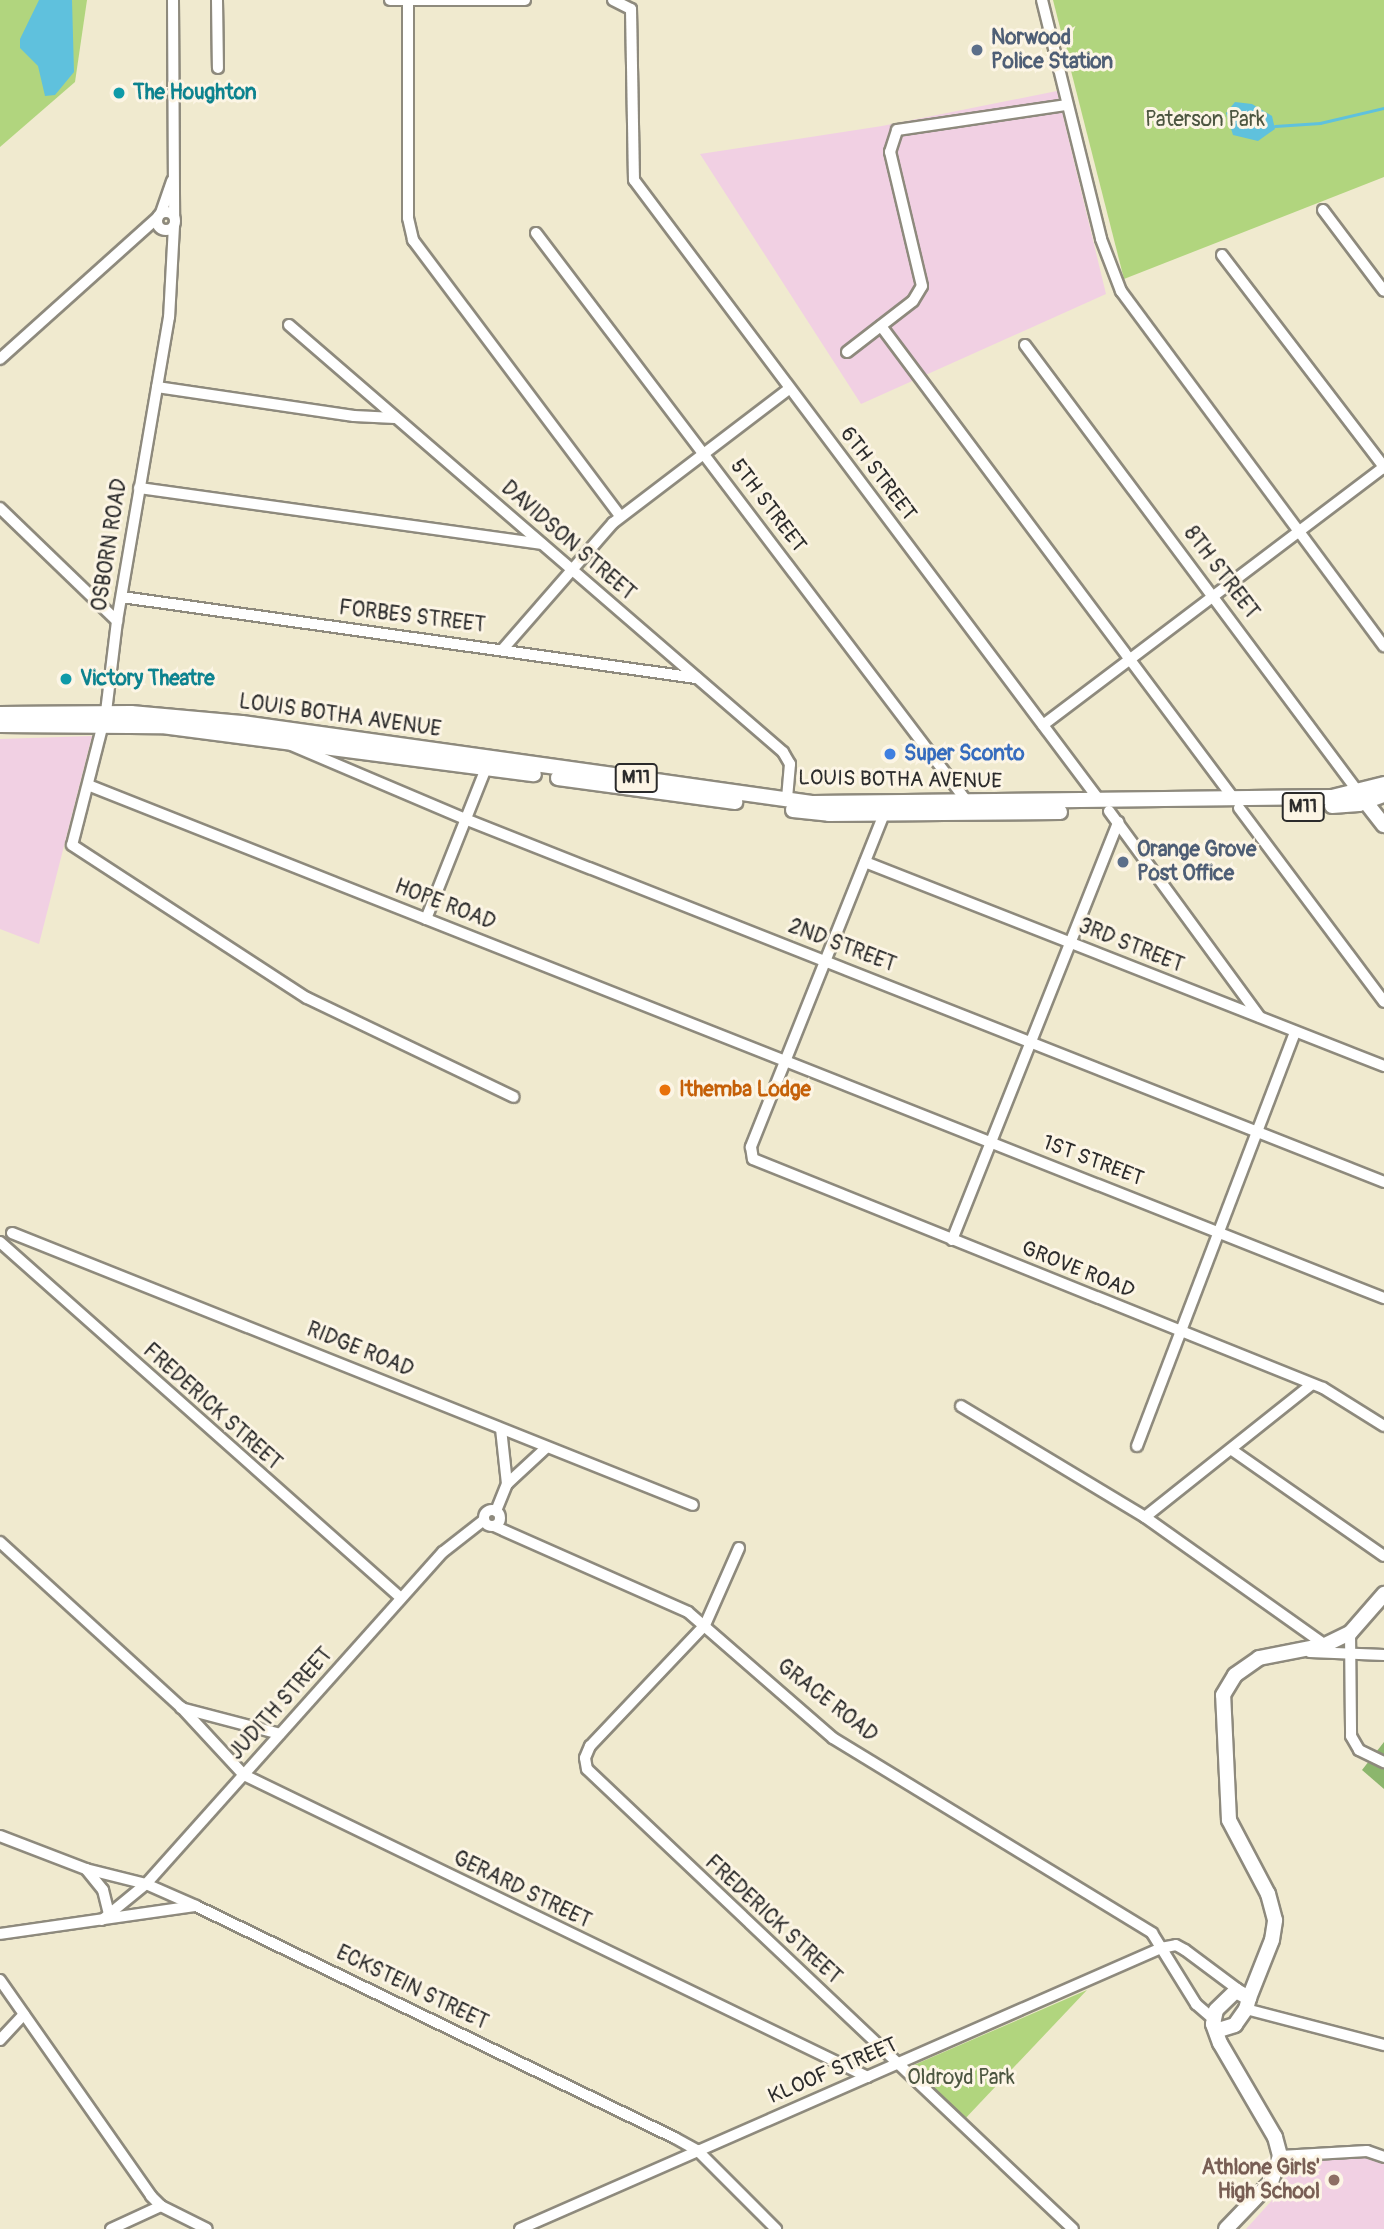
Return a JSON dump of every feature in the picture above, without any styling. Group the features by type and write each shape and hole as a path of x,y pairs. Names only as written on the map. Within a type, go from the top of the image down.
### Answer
{"main road":[{"name":"LOUIS BOTHA AVENUE","path":"0,714 242,723 787,800 968,803 1109,811"},
{"name":"LOUIS BOTHA AVENUE","path":"0,725 105,718 813,813 1109,811 1384,795"},
{"name":"LOUIS BOTHA AVENUE","path":"1363,798 1384,784"},
{"name":"8TH STREET","path":"1363,798 1384,825"},
{"path":"1227,2057 1244,2002 1266,1955 1275,1915 1229,1820 1221,1703 1228,1684 1245,1666 1259,1658 1325,1645 1350,1633 1384,1594"},
{"path":"1222,2001 1244,2002 1223,2031 1213,2021 1222,2001"},
{"name":"GRACE ROAD","path":"1213,2021 1227,2057 1277,2140 1280,2156"},
{"path":"1226,2229 1271,2182 1280,2156"}],"street":[{"name":"OSBORN ROAD","path":"173,0 173,179 169,225 174,250 169,317 117,621 105,718 72,845 307,998 513,1097"},
{"path":"217,0 218,68"},
{"path":"390,0 525,0"},
{"path":"408,0 408,218 420,251 620,516"},
{"name":"6TH STREET","path":"613,0 631,9 631,167 641,191 1109,811 1261,1018"},
{"path":"1042,0 1101,239 1121,291 1384,646"},
{"path":"848,352 913,301 922,286 890,152 897,130 1067,105"},
{"name":"OSBORN ROAD","path":"160,215 173,179"},
{"path":"1323,210 1384,291"},
{"path":"160,215 169,225"},
{"path":"160,215 169,225"},
{"path":"0,359 160,215"},
{"path":"141,230 169,225"},
{"name":"5TH STREET","path":"536,233 968,803"},
{"path":"1043,725 1384,467 1222,255"},
{"name":"DAVIDSON STREET","path":"289,325 786,756 787,800"},
{"path":"881,326 1384,1002"},
{"name":"8TH STREET","path":"1025,345 1363,798"},
{"path":"157,387 354,416 395,418"},
{"path":"503,649 569,568 620,516 789,389"},
{"path":"139,488 541,544"},
{"path":"0,508 117,621"},
{"name":"FORBES STREET","path":"122,597 696,678"},
{"name":"2ND STREET","path":"287,743 465,818 1384,1182"},
{"path":"426,919 486,768"},
{"name":"HOPE ROAD","path":"88,785 788,1061"},
{"path":"952,1240 1069,942 1109,811"},
{"path":"788,1061 884,814"},
{"name":"3RD STREET","path":"865,862 1384,1066"},
{"path":"1137,1446 1177,1331 1295,1033"},
{"name":"1ST STREET","path":"788,1061 1384,1298"},
{"name":"GROVE ROAD","path":"788,1061 751,1147 753,1158 1312,1384 1341,1397 1384,1426"},
{"name":"RIDGE ROAD","path":"12,1233 693,1505"},
{"name":"FREDERICK STREET","path":"0,1242 401,1598"},
{"path":"1145,1517 1312,1384"},
{"path":"961,1405 1145,1517 1325,1645"},
{"path":"501,1429 507,1484"},
{"path":"507,1484 547,1447"},
{"path":"1232,1450 1384,1556"},
{"name":"JUDITH STREET","path":"105,1917 146,1884 447,1548 489,1523 485,1513 496,1511 507,1484"},
{"name":"GRACE ROAD","path":"489,1523 674,1604 705,1625 833,1738 1152,1933 1196,2004 1213,2021"},
{"name":"GERARD STREET","path":"0,1542 181,1707 244,1775 868,2077"},
{"path":"705,1625 739,1548"},
{"name":"FREDERICK STREET","path":"705,1625 590,1746 584,1758 587,1769 1073,2229"},
{"path":"1350,1633 1352,1735 1359,1750 1384,1762"},
{"path":"1291,1651 1384,1655"},
{"name":"GERARD STREET","path":"181,1707 280,1734"},
{"name":"ECKSTEIN STREET","path":"0,1836 86,1869 146,1884 196,1906 697,2150 776,2229"},
{"path":"86,1869 103,1890 105,1917"},
{"path":"0,1934 196,1906"},
{"path":"1152,1933 1231,1980 1244,2002 1274,2014 1384,2045"},
{"path":"1161,1948 1176,1945"},
{"name":"KLOOF STREET","path":"520,2229 1161,1948"},
{"path":"0,1980 161,2206 207,2229"},
{"path":"0,2040 24,2014"},
{"path":"1280,2156 1367,2151 1384,2157"},
{"path":"111,2229 161,2206"}],"shaded area":[{"path":"1057,91 1106,294 861,404 700,154 882,126"},
{"path":"92,736 39,944 0,929 0,739"},
{"name":"Athlone Girls' High School","path":"1370,2156 1384,2163 1384,2229 1246,2229 1275,2197 1292,2163"}],"green space":[{"path":"0,0 87,0 75,82 0,147"},
{"name":"Paterson Park","path":"1053,0 1384,0 1384,177 1124,279"},
{"path":"1384,1742 1384,1789 1362,1770"},
{"name":"Oldroyd Park","path":"1087,1990 962,2122 907,2068"}],"water":[{"path":"39,0 72,0 74,72 55,95 45,96 38,66 20,48 20,39"},
{"path":"1235,102 1252,104 1272,116 1275,129 1258,141 1233,135 1226,113"}],"waterway":[{"path":"1275,126 1320,123 1384,108"}],"place":[{"name":"Norwood Police Station","path":"977,50"},
{"name":"The Houghton","path":"119,93"},
{"name":"Victory Theatre","path":"66,679"},
{"name":"Super Sconto","path":"890,754"},
{"name":"Orange Grove Post Office","path":"1123,862"},
{"name":"Ithemba Lodge","path":"665,1090"},
{"name":"Athlone Girls' High School","path":"1334,2180"}]}
